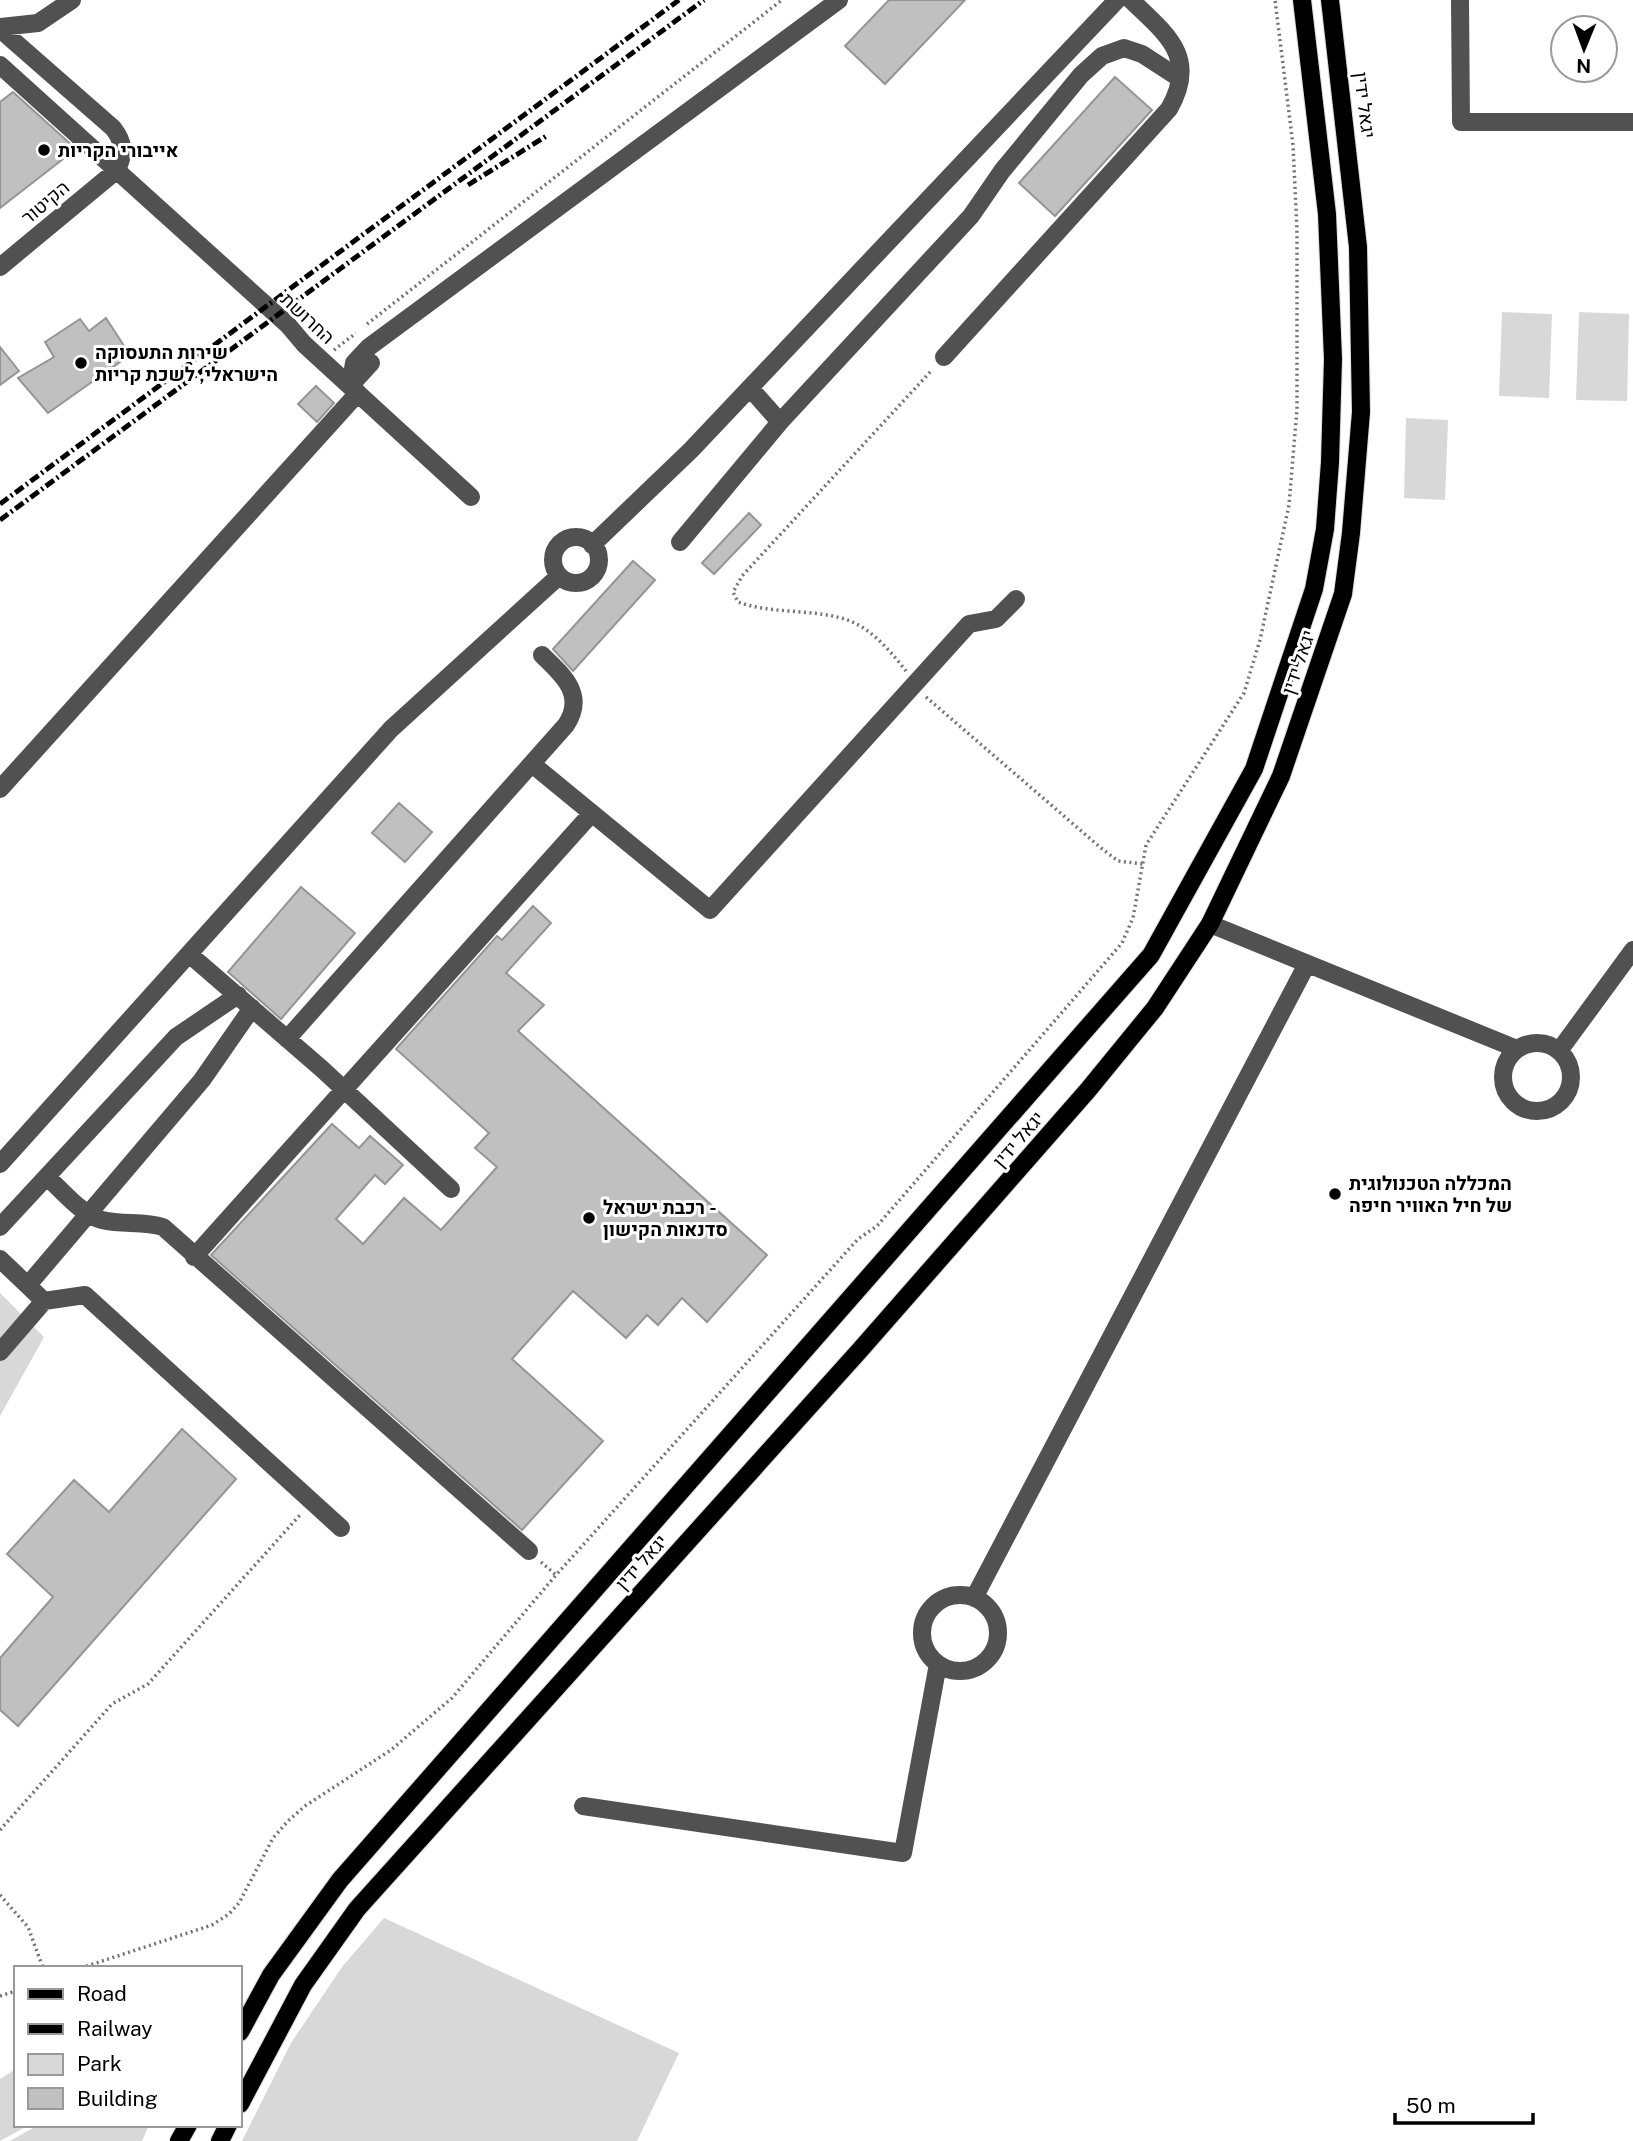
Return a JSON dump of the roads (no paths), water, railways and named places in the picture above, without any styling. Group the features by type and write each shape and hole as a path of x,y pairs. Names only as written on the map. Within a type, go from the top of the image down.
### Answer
{"main road":[{"name":"יגאל ידין","path":"242,2028 271,1975 340,1880 1150,956 1254,769 1314,589 1327,502 1333,359 1327,214 1302,0"},
{"name":"יגאל ידין","path":"242,2100 303,1985 357,1909 860,1350 1088,1090 1155,1008 1209,923 1281,776 1343,594 1352,533 1361,412 1358,247 1330,0"}],"street":[{"path":"0,28 38,23 72,0"},
{"path":"354,389 354,363 369,347 839,0"},
{"path":"592,545 682,460 1116,0"},
{"path":"944,357 1169,109 1176,97 1180,78 1180,55 1174,41 1131,0"},
{"path":"1460,0 1461,122 1633,122"},
{"path":"34,58 38,23"},
{"path":"0,28 113,128 122,140 123,151 117,170"},
{"path":"680,542 780,422 971,216 1002,171 1082,75 1102,57 1124,48 1142,54 1180,78"},
{"name":"החרושת","path":"0,65 471,497"},
{"name":"הקיטור","path":"0,267 117,170"},
{"path":"0,789 354,389 371,363"},
{"path":"750,388 780,422"},
{"path":"576,538 592,545 598,561 592,577 575,583 559,576 553,560 560,544 576,538"},
{"path":"0,1164 391,729 559,576"},
{"path":"532,764 710,910 970,624 996,619 1016,599"},
{"path":"287,1040 566,725 575,709 567,678 542,655"},
{"path":"194,1257 593,813"},
{"path":"1209,923 1517,1049 1539,1043 1559,1051 1571,1071 1571,1082 1561,1102 1541,1111 1519,1107 1505,1089 1504,1067 1517,1049"},
{"path":"1559,1051 1633,950"},
{"path":"189,954 253,1008 451,1189"},
{"path":"974,1598 1307,964"},
{"path":"0,1227 176,1037 238,995"},
{"path":"28,1285 202,1080 253,1008"},
{"path":"48,1178 89,1215 99,1220 148,1222 163,1227 529,1551"},
{"path":"3,1269 28,1285 44,1301"},
{"path":"0,1352 44,1301 85,1295 341,1528"},
{"path":"949,1597 974,1598 993,1613 997,1625 994,1650 975,1668 950,1670 939,1664 924,1645 924,1621 930,1611 949,1597"},
{"path":"583,1807 903,1853 939,1664"}],"railway":[{"path":"0,504 679,0"},
{"path":"0,520 704,0"},
{"path":"468,185 548,135"}],"place":[{"name":"אייבורי הקריות","path":"44,150"},
{"name":"שירות התעסוקה הישראלי, לשכת קריות","path":"81,363"},
{"name":"המכללה הטכנולוגית של חיל האוויר חיפה","path":"1335,1194"},
{"name":"רכבת ישראל - סדנאות הקישון","path":"589,1218"}]}
